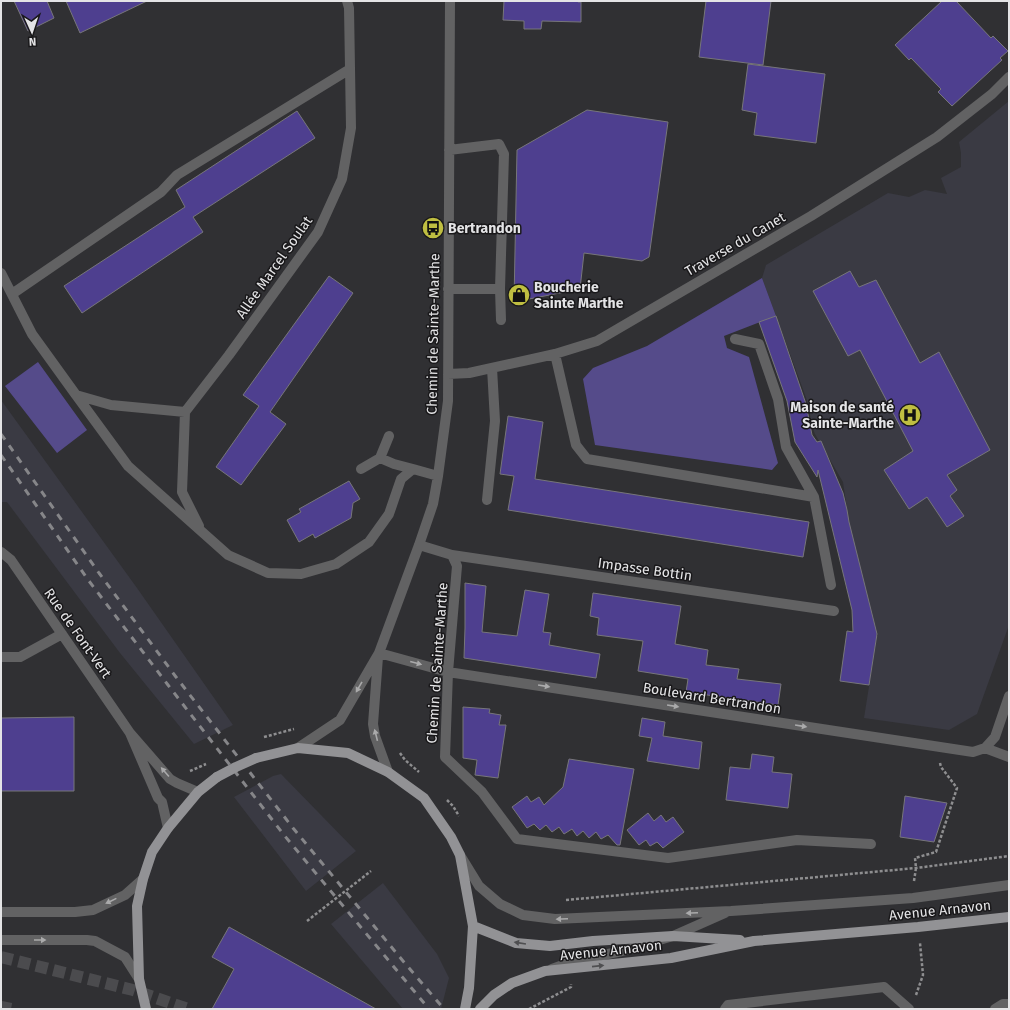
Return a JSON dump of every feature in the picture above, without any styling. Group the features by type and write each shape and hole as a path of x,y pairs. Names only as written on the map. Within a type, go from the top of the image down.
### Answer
{"main road":[{"path":"146,1009 139,979 137,906 143,879 152,852 168,828 198,792 218,777 256,758 298,748 348,753 388,772 424,798 451,837 460,855 473,926 469,988 465,1009"},
{"name":"Avenue Arnavon","path":"480,1009 494,995 512,984 545,972 671,958 754,941 918,927 1009,917"},
{"name":"Avenue Arnavon","path":"473,926 516,943 550,946 593,941 673,936 754,941"}],"street":[{"name":"Allée Marcel Soulat","path":"185,412 229,355 318,232 342,179 351,128 349,8 346,1"},
{"name":"Chemin de Sainte-Marthe","path":"298,748 340,720 379,653 433,504 448,400 450,1"},
{"path":"12,294 161,192 177,175 350,69"},
{"name":"Traverse du Canet","path":"448,374 469,373 492,368 555,354 597,341 811,216 937,137 992,94 1009,77"},
{"path":"449,150 499,144 504,154 500,289 501,320"},
{"path":"1,273 32,334 128,466 228,555 268,573 301,574 336,564 369,542 389,514 401,479 413,469"},
{"path":"448,289 500,289"},
{"path":"735,339 759,344 778,399 786,447 814,497 831,585"},
{"path":"555,354 576,445 587,459 814,497"},
{"path":"487,500 495,421 492,368"},
{"path":"76,395 111,405 185,412 182,492 201,531"},
{"path":"361,469 380,458 388,436"},
{"path":"380,458 394,464 438,476"},
{"path":"419,545 452,555"},
{"name":"Rue de Font-Vert","path":"1,552 11,560 130,733 170,779 198,792"},
{"name":"Chemin de Sainte-Marthe","path":"452,555 457,566 448,672 445,756 482,792 517,840 668,858 797,840 872,844"},
{"name":"Impasse Bottin","path":"452,555 834,611"},
{"path":"1,657 20,657 62,634"},
{"name":"Chemin de Sainte-Marthe","path":"379,653 373,724 375,736 388,772"},
{"name":"Boulevard Bertrandon","path":"379,653 448,672 936,747 973,752 985,748"},
{"path":"1009,696 995,736 985,748 1009,757"},
{"name":"Rue de Font-Vert","path":"130,733 158,798 162,802 168,828"},
{"path":"460,855 479,886 500,904 523,915 555,919 731,911 913,898 1009,885"},
{"path":"1,912 75,912 93,910 125,895 143,879"},
{"path":"545,972 571,962 673,936 731,911"},
{"path":"1,940 95,941 125,957 139,979"},
{"path":"725,1009 728,1005 884,987 909,1009"},
{"path":"995,1009 1003,1004 1009,1004"}],"path":[{"path":"258,739 294,729"},
{"path":"913,898 916,868 915,858 936,852 957,788 941,766 936,747"},
{"path":"307,921 370,871"},
{"path":"918,927 923,975"}],"shaded area":[{"name":"Maison de santé Sainte-Marthe","path":"1009,101 1009,625 977,714 949,730 864,718 878,636 849,523 843,482 815,434 808,403 762,278 766,265 888,193 909,197 925,190 947,194 941,178 961,167 959,142"},
{"path":"762,278 776,316 724,336 727,348 749,357 778,463 772,470 595,445 583,379 593,368 647,346"},
{"path":"38,362 87,430 57,453 5,386"},
{"path":"1,400 137,588 233,725 194,744 120,653 7,502 1,502"},
{"path":"281,774 356,851 306,891 234,797 273,776"},
{"path":"383,883 437,954 449,978 441,1009 403,1009 331,924"}],"building":[{"path":"14,1 47,1 54,18 28,31"},
{"path":"66,1 147,1 80,33"},
{"path":"504,1 578,1 581,2 581,22 542,21 541,29 524,29 524,21 503,20"},
{"path":"706,1 771,1 763,65 699,57"},
{"path":"942,1 956,1 991,38 993,36 1008,51 1000,58 1002,60 952,106 938,92 941,89 911,58 909,60 895,45"},
{"path":"748,64 825,74 816,143 754,135 757,113 742,110"},
{"path":"587,110 668,122 649,257 642,261 584,253 580,289 514,302 517,150"},
{"path":"297,111 315,138 193,217 203,232 82,313 64,286 185,207 176,190"},
{"path":"850,271 859,287 876,280 920,363 939,352 990,450 947,475 957,490 950,496 964,516 947,527 927,497 909,509 884,470 913,451 860,350 848,356 813,291"},
{"path":"329,276 353,293 270,412 286,424 241,485 216,467 259,406 243,395"},
{"path":"776,316 806,404 812,435 817,442 821,441 843,493 877,634 869,685 840,681 847,631 853,632 852,610 818,470 817,477 795,442 787,401 759,322"},
{"path":"508,416 543,422 535,479 809,522 803,557 508,510 514,476 500,474"},
{"path":"349,481 360,499 353,503 351,518 315,538 313,534 299,542 287,520 301,512 299,509"},
{"path":"465,583 486,586 482,632 517,636 525,590 549,594 543,632 551,633 549,645 600,654 596,678 464,658"},
{"path":"593,593 681,606 675,644 708,650 706,665 739,669 737,679 781,684 778,705 686,692 688,679 638,671 643,641 597,635 599,618 590,616"},
{"path":"463,707 490,709 489,713 501,715 499,725 506,725 498,778 475,775 477,760 463,758"},
{"path":"74,717 74,791 1,791 1,718"},
{"path":"642,718 665,722 663,736 702,742 699,769 647,761 652,738 639,736"},
{"path":"752,754 774,757 772,772 792,774 788,808 726,800 730,767 750,769"},
{"path":"569,759 634,769 620,845 617,845 608,835 601,839 596,832 589,838 583,831 577,836 572,829 564,834 559,827 552,832 546,825 540,830 534,824 527,828 512,807 527,796 531,802 539,797 544,805 563,787"},
{"path":"905,796 947,803 934,842 900,837"},
{"path":"648,813 654,821 661,815 666,822 673,817 684,832 663,848 657,842 650,846 646,840 639,845 627,830"},
{"path":"229,927 376,1009 212,1009 234,969 212,957"}],"tunnel":[{"path":"1,957 133,990 188,1009"},
{"path":"1,1007 11,1009"}],"railway":[{"path":"1,434 99,573 176,677 293,828 444,1009"},
{"path":"1,455 89,581 168,685 284,835 429,1009"}],"place":[{"name":"Bertrandon","path":"433,228"},
{"name":"Boucherie Sainte Marthe","path":"519,295"},
{"name":"Maison de santé Sainte-Marthe","path":"910,415"}]}
